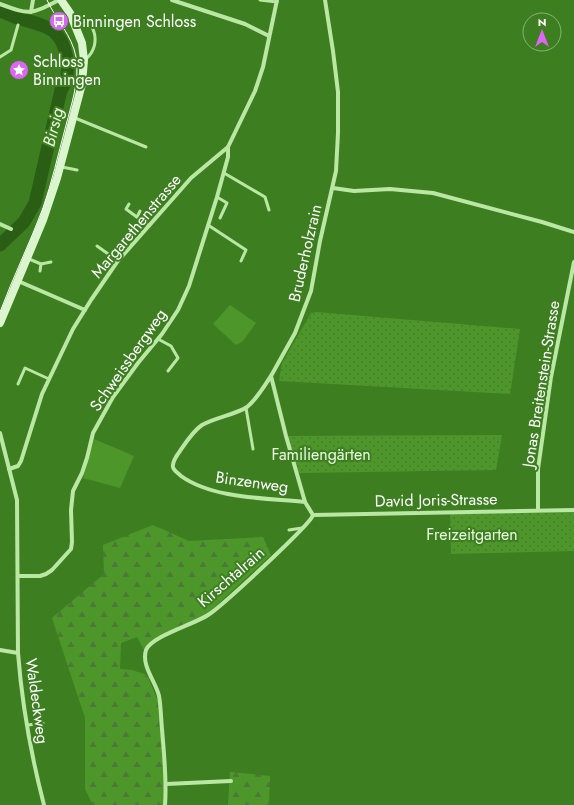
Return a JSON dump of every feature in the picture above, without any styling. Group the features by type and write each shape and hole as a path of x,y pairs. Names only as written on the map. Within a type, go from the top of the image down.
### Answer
{"main road":[{"path":"0,323 43,220 60,166 82,84 84,60 79,34 70,13 60,0"}],"street":[{"path":"31,12 34,0"},
{"path":"0,4 21,12 31,12 60,0"},
{"path":"172,0 245,24 269,36"},
{"name":"Bruderholzrain","path":"271,376 295,333 311,291 320,240 336,171 338,92 325,0"},
{"name":"Margarethenstrasse","path":"9,469 18,466 21,461 42,394 73,329 118,261 191,178 228,147 255,91 264,66 277,1"},
{"name":"Schweissbergweg","path":"18,576 40,576 46,574 52,570 71,549 71,510 73,491 82,473 93,433 113,397 158,339 178,310 189,286 217,197 228,157 228,147"},
{"path":"333,188 354,191 390,189 433,193 574,232"},
{"path":"0,224 11,229"},
{"name":"Jonas Breitenstein-Strasse","path":"538,510 538,469 551,377 574,262"},
{"path":"17,281 85,310"},
{"path":"271,376 305,502 313,515"},
{"name":"Binzenweg","path":"271,376 258,395 246,408 201,426 191,436 173,465 175,471 185,478 200,485 233,495 305,502"},
{"name":"Waldeckweg","path":"0,433 17,500 18,653 20,676 37,779 44,805"},
{"name":"David Joris-Strasse","path":"313,515 574,510"},
{"name":"Kirschtalrain","path":"165,805 166,784 159,696 146,665 145,654 147,648 155,640 208,615 252,577 304,527 313,515"},
{"path":"0,650 18,653"},
{"path":"166,784 231,781"}],"lane":[{"path":"260,0 277,1"},
{"path":"70,13 83,16 93,27 95,39 93,49 89,56 84,60"},
{"path":"0,57 11,50 18,25"},
{"path":"73,117 146,147"},
{"path":"60,166 77,170"},
{"path":"224,173 265,197 269,210"},
{"path":"217,197 227,203 220,218"},
{"path":"129,204 126,209 149,226"},
{"path":"137,217 140,211"},
{"path":"208,225 246,250 241,260"},
{"path":"97,246 118,261"},
{"path":"27,258 41,264 51,262"},
{"path":"40,271 41,264"},
{"path":"158,339 171,346 178,358 168,371"},
{"path":"18,384 25,368 50,379"},
{"path":"246,408 253,450"},
{"path":"289,530 304,527"},
{"path":"28,724 43,723"}],"green space":[{"path":"230,305 256,323 243,341 236,345 213,324"},
{"path":"316,312 520,329 510,394 279,381 282,363 311,313"},
{"name":"Familiengärten","path":"502,435 496,470 297,473 286,436"},
{"path":"94,439 134,456 120,488 83,478"},
{"name":"Freizeitgarten","path":"574,512 574,551 451,554 450,514"},
{"path":"153,525 189,541 263,537 271,555 206,615 152,641 144,650 137,637 121,643 120,669 132,670 147,675 159,704 166,758 165,805 93,805 85,789 85,718 52,618 104,574 103,545"},
{"path":"230,772 270,776 269,805 228,805"}],"waterway":[{"name":"Birsig","path":"0,11 51,29 61,40 65,49 67,60 67,76 61,90 35,203 24,222 0,245"}],"tram line":[{"path":"0,312 43,208 55,168 76,84 77,66 74,49 47,0"}],"place":[{"name":"Binningen Schloss","path":"59,21"},
{"name":"Schloss Binningen","path":"19,70"}]}
